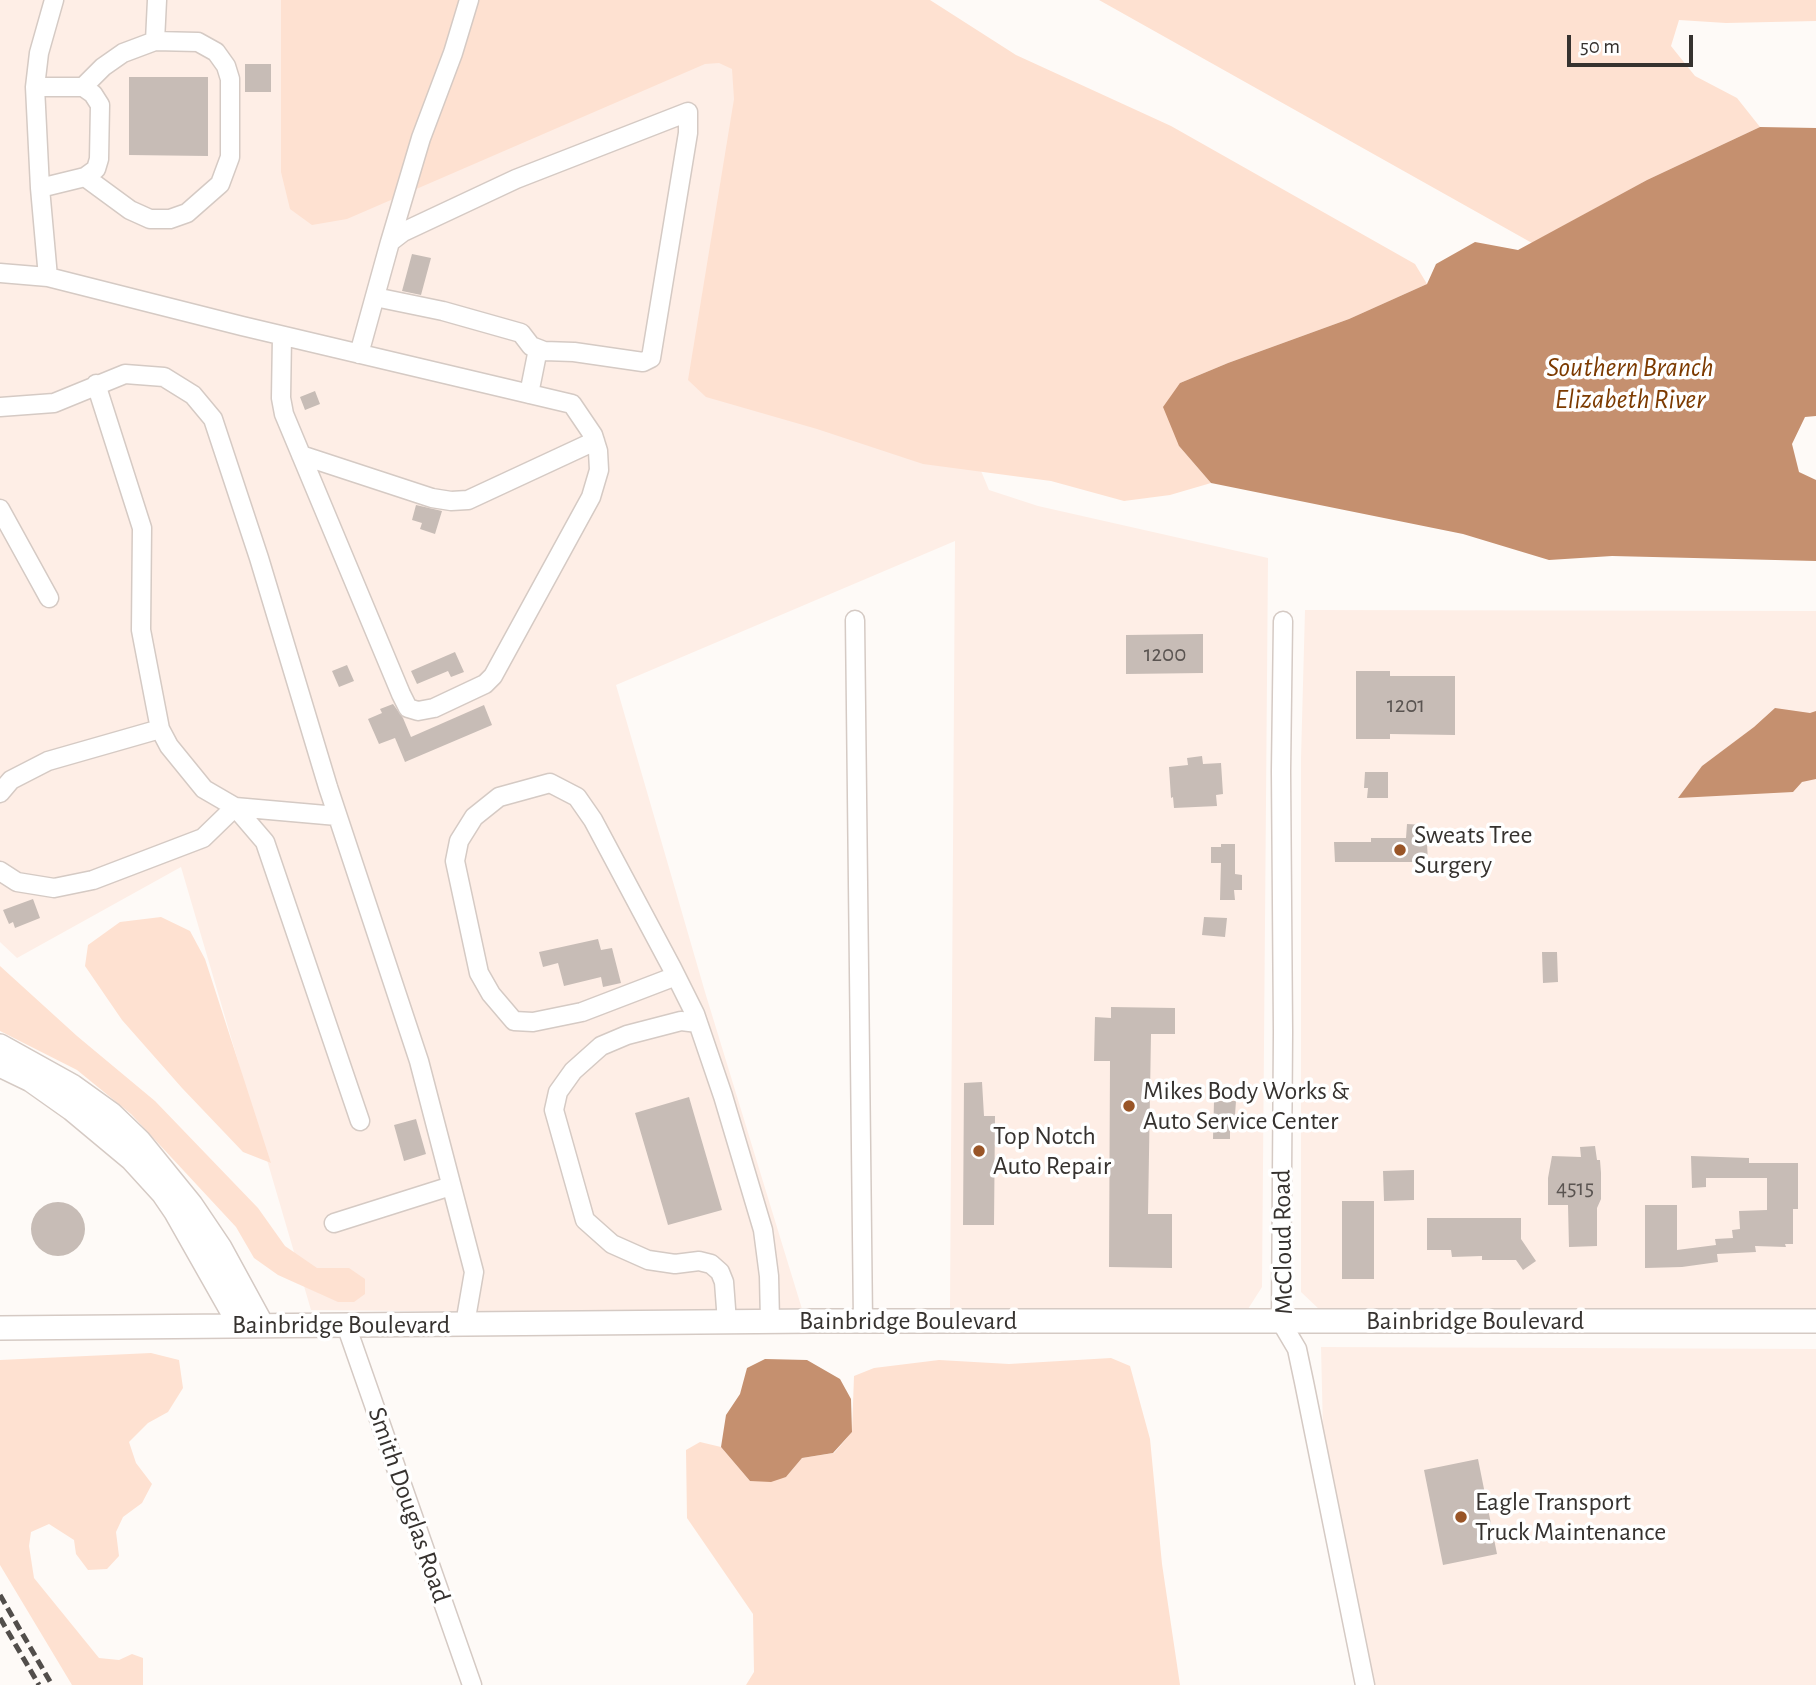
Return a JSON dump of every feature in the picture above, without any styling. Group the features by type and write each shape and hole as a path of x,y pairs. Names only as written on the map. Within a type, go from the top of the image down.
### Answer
{"main road":[{"path":"0,1046 72,1086 111,1114 139,1141 191,1205 213,1237 251,1325"},
{"path":"0,1065 31,1080 62,1101 132,1159 163,1193 251,1325"},
{"name":"Bainbridge Boulevard","path":"0,1328 770,1321 1816,1321"}],"street":[{"path":"48,277 35,87 39,52 54,0"},
{"path":"155,41 157,0"},
{"path":"359,354 421,138 453,53 469,0"},
{"path":"83,87 103,67 123,53 155,41 198,42 216,52 226,66 230,79 230,157 220,184 187,213 170,219 150,219 130,210 85,177"},
{"path":"35,87 83,87 93,94 100,104 99,159 96,169 85,177 40,188"},
{"path":"375,297 443,311 521,333 531,346 538,349 643,362 651,358 688,133 688,112 516,179 403,232 390,242"},
{"path":"0,273 48,277 282,336 572,404 581,415 598,451 599,470 591,498 493,676 485,684 434,708 418,711 408,708 301,455 283,406 282,336"},
{"path":"529,394 538,349"},
{"path":"0,407 54,403 125,374 164,377 193,395 213,419 259,558 337,816 419,1061 474,1272 466,1324"},
{"path":"96,384 142,528 141,630 160,729 169,746 204,789 235,807 265,842 360,1121"},
{"path":"301,455 432,498 451,501 468,500 595,441"},
{"path":"0,509 49,598"},
{"path":"855,620 863,1321"},
{"name":"McCloud Road","path":"1283,621 1281,1322 1297,1349 1365,1685"},
{"path":"0,793 11,780 48,761 160,729"},
{"path":"676,976 582,1012 533,1022 514,1021 491,994 479,973 457,872 455,861 459,841 474,817 499,797 550,783 577,797 593,820 676,976 698,1023 763,1230 770,1321"},
{"path":"0,871 16,882 54,888 93,880 203,838 235,807 337,816"},
{"path":"698,1023 681,1021 627,1035 601,1046 573,1071 558,1092 554,1110 586,1220 612,1244 648,1260 675,1264 699,1261 711,1264 720,1272 724,1282 727,1322"},
{"path":"334,1223 451,1186"},
{"name":"Smith Douglas Road","path":"346,1325 472,1685"}],"shaded area":[{"path":"0,0 784,0 989,490 1038,506 1268,558 1262,1287 1248,1309 950,1308 955,541 616,685 705,992 802,1309 515,1312 311,1310 181,867 17,958 0,942"},
{"path":"281,0 930,0 1016,55 1171,126 1415,264 1427,284 1349,319 1180,383 1179,446 1211,483 1170,495 1124,501 1051,481 923,464 817,429 706,397 688,380 734,99 732,69 719,63 705,64 347,219 312,225 290,209 281,172"},
{"path":"1099,0 1816,0 1816,21 1726,23 1679,20 1671,46 1695,76 1737,98 1760,127 1647,180 1532,243"},
{"path":"1305,610 1816,611 1816,1309 1321,1311 1301,1292 1301,758"},
{"path":"161,917 190,931 205,959 271,1163 243,1152 182,1088 122,1020 85,966 88,945 120,922"},
{"path":"0,966 77,1036 155,1101 258,1208 285,1246 317,1268 349,1268 365,1279 365,1294 354,1302 338,1302 278,1275 254,1258 236,1227 131,1114 77,1070 0,1031"},
{"path":"1321,1347 1816,1349 1816,1685 1374,1685 1323,1431"},
{"path":"151,1353 179,1360 183,1388 168,1412 148,1423 129,1442 136,1463 152,1484 142,1503 123,1517 116,1532 119,1556 107,1569 88,1570 76,1554 74,1540 49,1524 31,1532 29,1546 34,1578 99,1658 119,1660 132,1654 143,1658 143,1685 72,1685 0,1565 0,1360"},
{"path":"1111,1358 1130,1366 1150,1439 1162,1564 1180,1685 746,1685 754,1672 753,1614 687,1518 686,1450 700,1442 721,1447 750,1481 786,1477 802,1458 834,1453 852,1432 854,1376 874,1368 939,1360 1009,1364"}],"water":[{"name":"Southern Branch Elizabeth River","path":"1760,127 1816,128 1816,416 1805,417 1792,444 1799,472 1816,480 1816,561 1612,556 1549,560 1463,534 1211,483 1179,446 1163,407 1180,383 1349,319 1427,284 1436,264 1475,242 1518,250 1647,180"},
{"path":"1775,708 1810,713 1816,711 1816,779 1802,782 1793,792 1678,798 1702,766"},
{"path":"765,1359 807,1360 840,1379 851,1399 852,1432 833,1453 802,1458 786,1477 771,1482 750,1481 721,1447 726,1415 740,1394 747,1368"}],"building":[{"path":"245,64 271,64 271,92 245,92"},
{"path":"129,77 208,77 208,156 129,155"},
{"path":"412,254 431,258 421,295 402,291"},
{"path":"315,391 320,404 305,410 300,397"},
{"path":"416,505 442,511 435,534 420,529 422,523 412,520"},
{"path":"1203,634 1203,673 1126,674 1126,635"},
{"path":"455,652 464,672 451,677 448,671 417,684 411,671"},
{"path":"347,665 354,681 339,687 332,671"},
{"path":"1356,671 1390,671 1390,676 1455,676 1455,735 1390,734 1390,739 1356,739"},
{"path":"393,704 411,737 484,705 492,725 405,762 395,738 379,744 368,719 382,713 380,709"},
{"path":"1202,756 1203,764 1221,763 1223,794 1216,795 1217,806 1174,808 1169,767 1188,765 1187,758"},
{"path":"1365,772 1388,772 1388,798 1367,798 1368,788 1364,788"},
{"path":"1407,824 1426,825 1428,862 1335,862 1334,842 1406,838"},
{"path":"1221,844 1235,844 1235,874 1242,875 1242,890 1234,890 1235,900 1220,900 1221,863 1211,863 1211,847 1221,847"},
{"path":"33,899 40,918 15,928 13,922 9,924 3,910"},
{"path":"1204,917 1227,918 1225,937 1202,935"},
{"path":"598,939 601,950 612,948 621,983 603,987 601,977 564,986 558,963 543,967 539,952"},
{"path":"1542,952 1557,952 1558,982 1543,983"},
{"name":"Mikes Body Works & Auto Service Center","path":"1111,1007 1175,1008 1175,1034 1151,1034 1148,1214 1172,1214 1172,1268 1109,1267 1110,1061 1094,1061 1095,1017 1111,1018"},
{"name":"Top Notch Auto Repair","path":"982,1082 984,1116 995,1116 994,1225 963,1225 964,1083"},
{"path":"689,1097 722,1210 668,1225 635,1113"},
{"path":"1214,1101 1236,1101 1234,1129 1230,1129 1230,1139 1213,1139"},
{"path":"416,1119 426,1154 404,1161 394,1125"},
{"path":"1595,1146 1601,1173 1597,1246 1569,1247 1568,1205 1548,1205 1548,1178 1552,1156 1581,1157 1580,1147"},
{"path":"1691,1156 1749,1158 1749,1163 1798,1163 1798,1209 1793,1209 1793,1244 1785,1244 1786,1247 1755,1246 1756,1252 1717,1254 1718,1262 1645,1268 1645,1205 1677,1205 1677,1250 1716,1245 1715,1239 1733,1238 1732,1230 1740,1229 1739,1211 1767,1210 1767,1178 1706,1178 1706,1187 1692,1188"},
{"path":"1414,1170 1414,1200 1384,1201 1383,1171"},
{"path":"1342,1201 1374,1201 1374,1279 1342,1279"},
{"path":"58,1202 77,1210 85,1229 77,1248 58,1256 39,1248 31,1229 39,1210"},
{"path":"1427,1218 1521,1218 1521,1239 1536,1261 1523,1270 1516,1260 1482,1260 1482,1256 1452,1257 1451,1250 1427,1250"},
{"name":"Eagle Transport Truck Maintenance","path":"1478,1459 1497,1554 1443,1565 1424,1470"}],"railway":[{"path":"0,1595 52,1685"},
{"path":"0,1618 39,1685"}],"place":[{"name":"Sweats Tree Surgery","path":"1400,850"},
{"name":"Mikes Body Works & Auto Service Center","path":"1129,1106"},
{"name":"Top Notch Auto Repair","path":"979,1151"},
{"name":"Eagle Transport Truck Maintenance","path":"1461,1517"}]}
